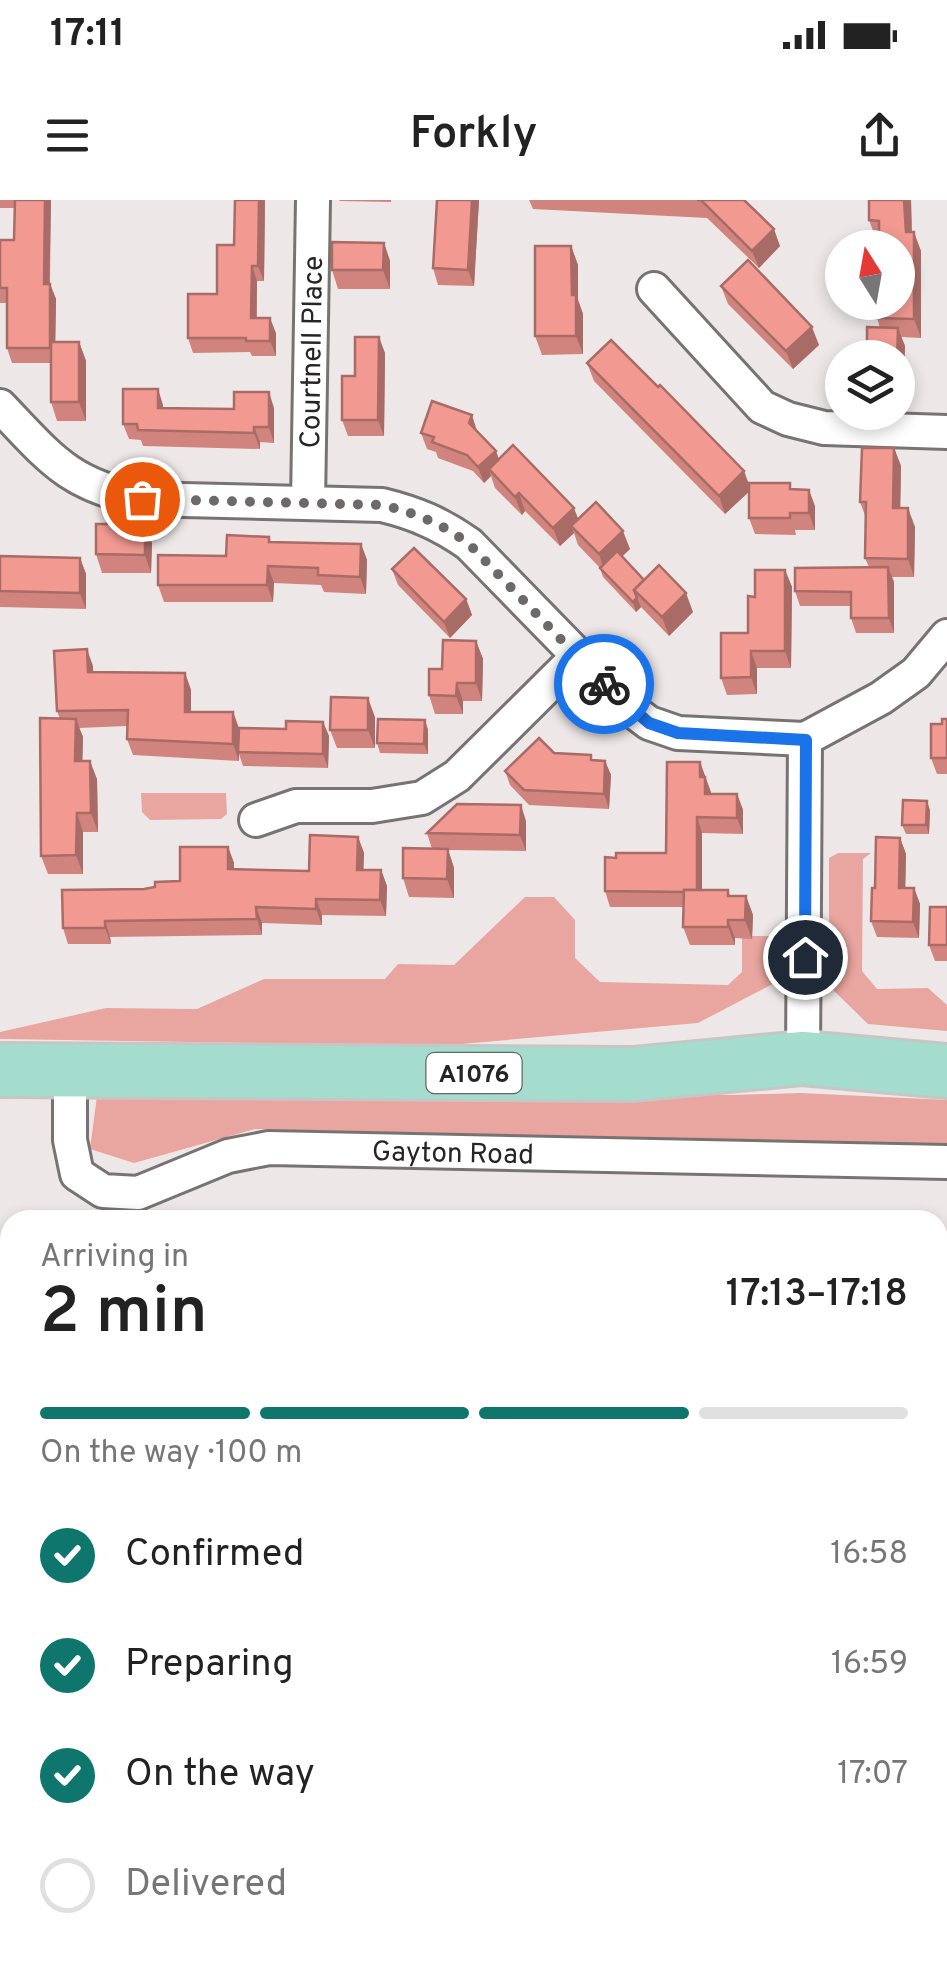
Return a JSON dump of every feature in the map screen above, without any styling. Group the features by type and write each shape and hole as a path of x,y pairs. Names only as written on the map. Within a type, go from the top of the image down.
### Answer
{"main road":[{"name":"A1076","path":"0,1070 633,1074 803,1058 947,1071"}],"street":[{"name":"Courtnell Place","path":"308,502 314,200"},
{"path":"654,289 762,408 824,428 947,432"},
{"path":"0,406 54,463 78,480 106,492 142,499 382,505 418,514 446,527 469,544 628,708 649,723 678,733 806,740 881,698 916,673 947,636"},
{"path":"256,820 296,806 372,806 422,798 458,776 577,657"},
{"path":"803,1058 806,740"},
{"name":"Gayton Road","path":"70,1072 70,1140 77,1174 103,1190 138,1194 228,1156 269,1148 947,1162"}],"shaded area":[{"path":"141,793 226,793 227,814 221,819 150,820 142,812"},
{"path":"838,853 871,853 863,859 862,971 877,989 928,988 947,1005 947,1031 868,1024 829,986 829,858"},
{"path":"525,897 554,897 575,920 575,958 600,982 728,985 742,972 742,936 782,936 780,980 698,1023 439,1046 0,1039 0,1032 106,1008 197,1009 264,979 385,979 398,964 454,965"},
{"path":"98,1088 800,1093 947,1100 947,1146 255,1129 134,1163 90,1149"}],"building":[{"path":"15,200 45,200 44,284 50,284 50,348 7,348 7,288 0,288 0,240 14,240"},
{"path":"235,200 259,200 258,266 252,266 251,318 270,318 270,341 188,338 188,294 217,294 217,245 234,245"},
{"path":"437,200 472,200 468,270 433,268"},
{"path":"701,200 744,200 774,229 752,251"},
{"path":"869,200 904,200 906,230 879,230 879,221 869,220"},
{"path":"332,242 384,243 383,270 332,270"},
{"path":"535,246 571,246 576,336 535,336"},
{"path":"748,260 812,327 786,351 721,286"},
{"path":"867,327 898,328 898,340 867,340"},
{"path":"355,337 379,337 378,420 342,420 342,376 355,376"},
{"path":"611,340 744,471 719,496 587,363"},
{"path":"51,342 79,342 79,402 51,402"},
{"path":"123,389 158,389 158,408 234,409 234,392 269,392 269,427 254,427 254,433 138,430 137,424 123,424"},
{"path":"432,401 472,415 469,423 496,451 478,467 467,455 432,442 434,437 421,433"},
{"path":"513,445 574,508 553,528 489,469"},
{"path":"862,448 894,448 893,508 908,508 908,559 865,558 866,502 860,502"},
{"path":"749,483 790,483 790,489 809,490 809,513 790,513 790,518 749,518"},
{"path":"596,502 623,531 599,554 571,526"},
{"path":"96,524 145,524 145,555 96,554"},
{"path":"227,535 269,537 269,542 361,544 360,577 318,575 318,568 268,566 267,585 158,585 158,555 226,556"},
{"path":"414,548 466,599 444,622 392,569"},
{"path":"617,551 644,580 634,590 637,598 633,602 600,568"},
{"path":"0,556 80,558 80,593 0,591"},
{"path":"659,565 686,593 662,617 634,590"},
{"path":"888,567 889,618 851,618 851,592 795,591 795,568"},
{"path":"755,570 785,570 785,651 751,651 751,677 721,678 721,633 748,633 748,596 755,597"},
{"path":"443,640 476,641 476,683 457,683 456,696 429,695 429,669 442,669"},
{"path":"87,649 88,672 185,673 185,712 233,712 233,744 127,739 128,710 57,711 54,651"},
{"path":"331,697 368,698 368,730 330,730"},
{"path":"40,718 76,719 75,761 90,761 91,813 77,813 76,855 41,856"},
{"path":"378,719 425,720 424,744 377,743"},
{"path":"942,719 947,719 947,758 931,758 931,724 942,724"},
{"path":"286,721 323,722 323,754 238,752 239,728 286,729"},
{"path":"539,738 554,753 591,755 591,760 605,761 604,794 524,790 505,771"},
{"path":"667,762 700,762 705,794 737,794 737,818 697,817 697,890 605,891 605,857 616,858 616,853 666,853"},
{"path":"903,800 927,801 926,825 902,825"},
{"path":"457,804 521,805 520,835 427,833"},
{"path":"310,835 358,837 357,870 381,870 380,900 316,899 316,909 256,907 257,919 105,921 105,928 63,928 62,890 144,889 155,887 155,882 180,881 180,847 228,847 228,869 309,871"},
{"path":"876,837 900,838 899,888 914,888 913,922 871,921"},
{"path":"403,848 448,849 447,879 403,878"},
{"path":"684,890 728,890 728,896 746,896 745,920 728,920 728,927 683,927"},
{"path":"930,907 947,907 947,945 929,945"}],"way so far":[{"path":"142,499 382,505 418,514 469,544 604,684"}],"route":[{"path":"604,684 649,723 678,733 806,740 805,957"}]}
